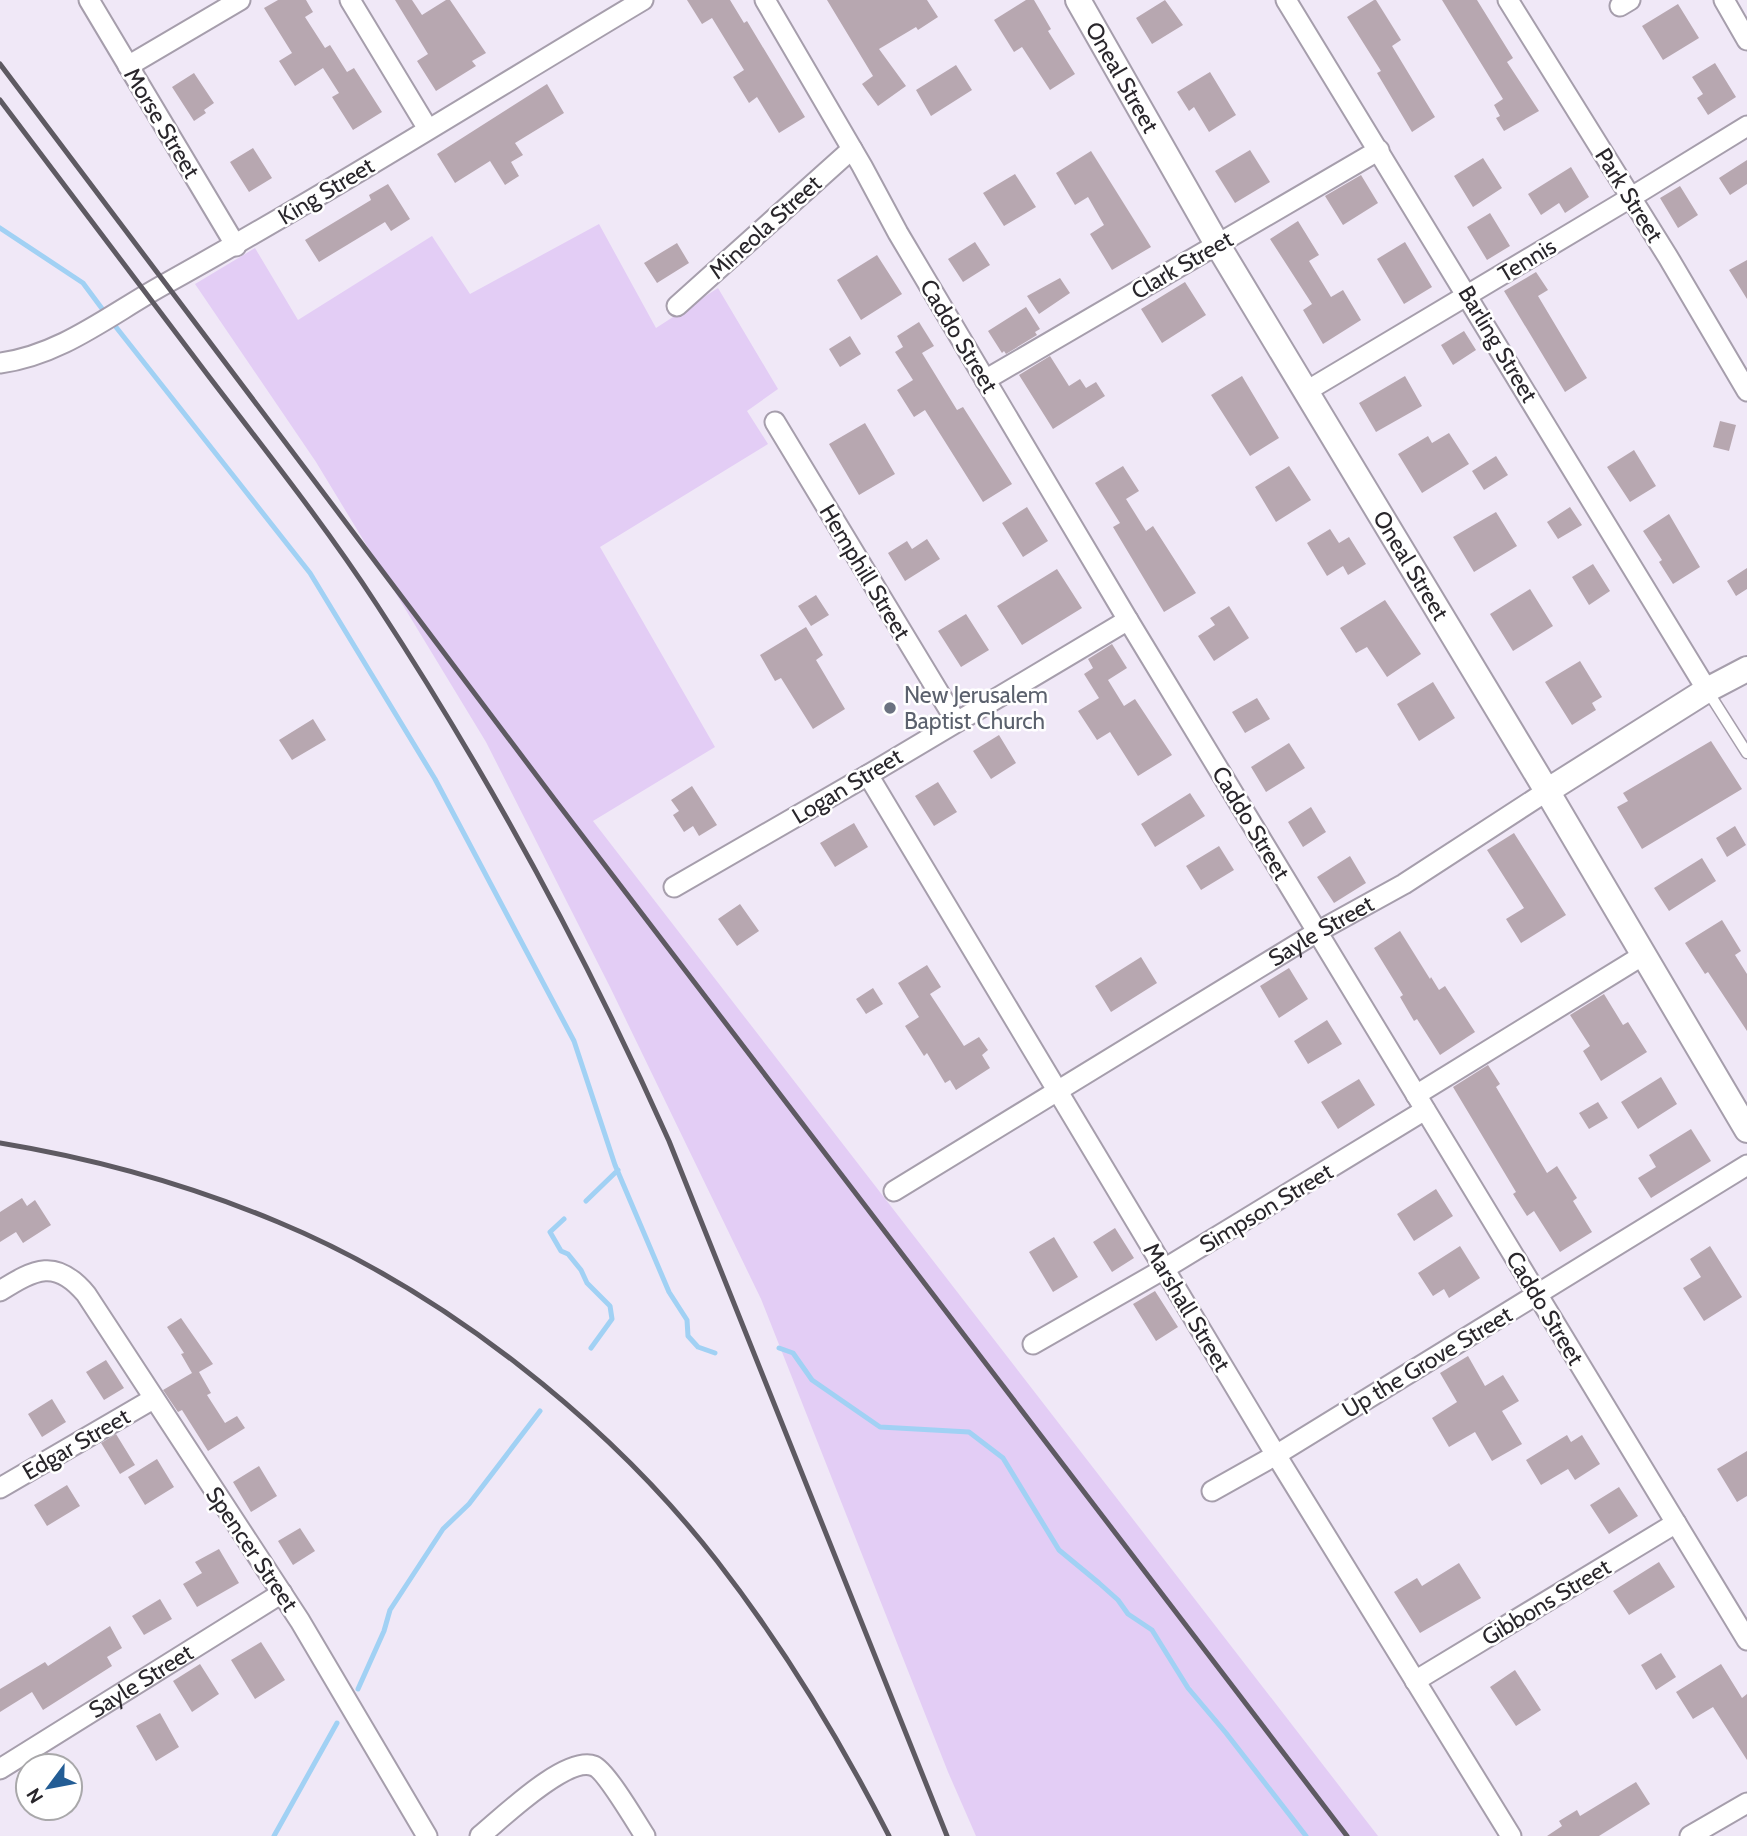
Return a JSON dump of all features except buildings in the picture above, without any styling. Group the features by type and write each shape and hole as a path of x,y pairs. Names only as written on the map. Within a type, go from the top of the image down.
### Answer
{"street":[{"name":"Morse Street","path":"89,0 236,246"},
{"path":"128,66 240,0"},
{"path":"350,0 428,129"},
{"name":"King Street","path":"0,363 40,354 91,329 236,246 428,129 610,8 643,0"},
{"name":"Caddo Street","path":"765,0 898,233 1128,620 1747,1640"},
{"name":"Oneal Street","path":"1078,0 1217,244 1645,954 1747,1130"},
{"name":"Barling Street","path":"1286,0 1707,690"},
{"name":"Park Street","path":"1508,0 1747,391"},
{"path":"1724,0 1747,40"},
{"name":"Tennis","path":"1306,391 1747,126"},
{"name":"Mineola Street","path":"677,306 852,149"},
{"name":"Clark Street","path":"985,380 1326,183 1379,149"},
{"name":"Hemphill Street","path":"775,422 956,721"},
{"name":"Logan Street","path":"674,887 1128,620"},
{"name":"Sayle Street","path":"894,1191 1317,932 1404,884 1707,690 1747,668"},
{"name":"Marshall Street","path":"868,775 1276,1455 1511,1836"},
{"name":"Simpson Street","path":"1033,1344 1164,1269 1645,954"},
{"name":"Up the Grove Street","path":"1212,1491 1276,1455 1747,1165"},
{"name":"Spencer Street","path":"0,1291 34,1272 47,1269 62,1272 75,1281 86,1294 152,1399 282,1593 427,1836"},
{"name":"Edgar Street","path":"0,1488 152,1399"},
{"name":"Gibbons Street","path":"1415,1681 1676,1523"},
{"name":"Sayle Street","path":"0,1769 282,1593"},
{"path":"480,1836 548,1781 577,1765 596,1766 645,1836"},
{"path":"1690,1836 1747,1803"}],"lane":[{"path":"1707,690 1747,752"}],"shaded area":[{"path":"599,224 656,328 718,288 778,389 747,411 768,444 600,547 715,747 593,821 1378,1836 976,1836 948,1772 761,1299 610,987 486,742 316,462 195,284 255,248 298,320 432,236 470,294"}],"waterway":[{"path":"0,228 83,283 106,314"},
{"path":"112,322 310,573 435,779 574,1041 615,1165 669,1292 687,1320 688,1336 698,1347 715,1353"},
{"path":"586,1201 618,1170"},
{"path":"564,1219 550,1232 561,1251 568,1254 581,1270 587,1283 610,1306 612,1319 591,1348"},
{"path":"779,1348 793,1353 812,1380 880,1427 969,1432 1003,1458 1059,1550 1118,1600 1128,1614 1152,1630 1188,1688 1306,1836"},
{"path":"358,1689 384,1631 390,1610 443,1529 469,1504 540,1411"},
{"path":"274,1836 337,1723"}],"railway":[{"path":"0,64 555,800 1347,1836"},
{"path":"0,100 337,546 418,669 534,867 604,1003 669,1141 947,1836"},
{"path":"0,1143 141,1174 278,1222 339,1250 400,1284 460,1322 518,1364 573,1410 625,1459 674,1509 717,1561 810,1695 889,1836"}],"place":[{"name":"New Jerusalem Baptist Church","path":"890,708"}]}
